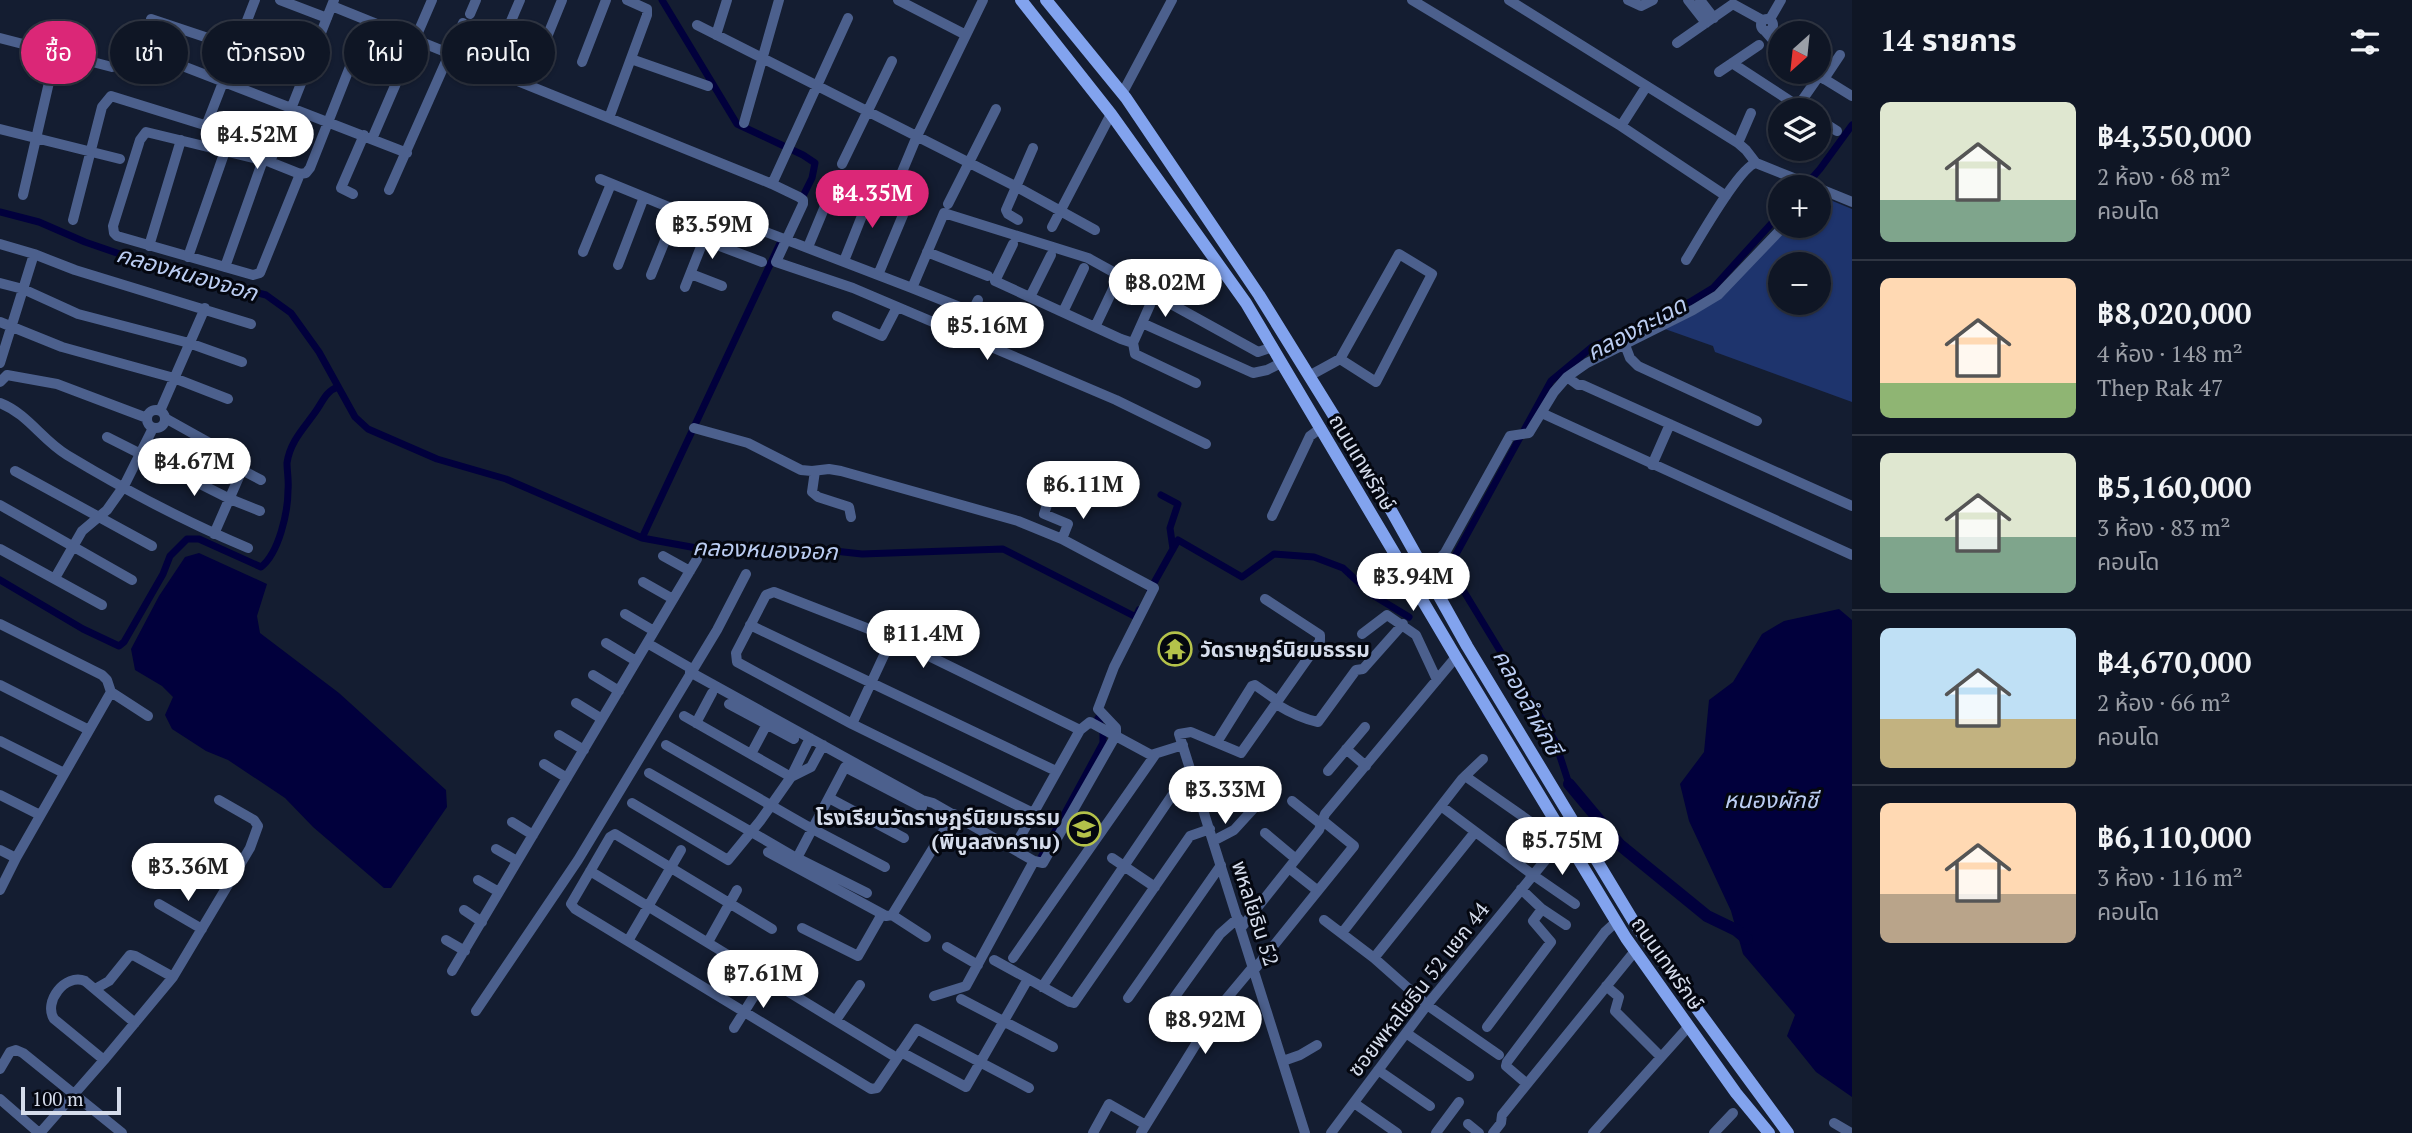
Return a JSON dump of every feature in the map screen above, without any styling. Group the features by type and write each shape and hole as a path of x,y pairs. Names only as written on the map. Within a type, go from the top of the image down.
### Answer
{"main road":[{"name":"ถนนเทพรักษ์","path":"1021,0 1111,114 1247,303 1616,922 1732,1087 1769,1133"},
{"name":"ถนนเทพรักษ์","path":"1046,0 1122,94 1259,295 1378,487 1467,646 1637,927 1788,1133"},
{"path":"1732,1087 1740,1088 1745,1081 1744,1075"},
{"path":"1745,1104 1751,1096 1762,1099"}],"street":[{"path":"247,21 255,0"},
{"path":"280,0 304,4 327,18"},
{"path":"423,21 432,0"},
{"path":"466,21 476,0"},
{"path":"511,21 520,0"},
{"path":"553,21 562,0"},
{"path":"582,62 606,0"},
{"path":"609,118 647,15 647,9 627,0"},
{"path":"716,35 727,0"},
{"path":"744,123 779,0"},
{"path":"898,0 966,36"},
{"path":"897,184 917,136 984,0"},
{"path":"1122,94 1172,0"},
{"path":"1412,0 1621,126 1726,196"},
{"path":"1509,0 1742,147 1756,163 1784,175"},
{"path":"1628,0 1642,6 1653,0"},
{"path":"1688,0 1709,21"},
{"path":"1700,0 1709,21"},
{"path":"1772,21 1781,0"},
{"path":"225,267 266,161 293,107 333,3 368,21"},
{"path":"1677,43 1734,5 1768,25"},
{"path":"772,184 848,18"},
{"path":"151,19 202,36"},
{"path":"697,25 1015,186 1095,230"},
{"path":"0,38 21,43"},
{"path":"1718,72 1759,45"},
{"path":"1831,64 1840,55"},
{"path":"631,59 708,86"},
{"path":"842,164 892,61"},
{"path":"1732,63 1786,98"},
{"path":"389,190 442,73"},
{"path":"300,174 260,273 253,275 149,246 114,233 113,226 142,135 150,132 181,139 266,161 300,174 306,173 310,169 344,83"},
{"path":"1831,83 1852,96"},
{"path":"23,195 49,84"},
{"path":"206,126 222,84"},
{"path":"231,84 407,153"},
{"path":"353,194 341,188 394,84"},
{"path":"523,84 801,198 803,204 784,238 776,262 853,288 1116,400 1206,444"},
{"path":"1621,126 1646,87"},
{"path":"73,220 102,107 111,96 256,141"},
{"path":"948,204 996,109"},
{"path":"1742,147 1751,113"},
{"path":"1052,227 1111,114"},
{"path":"1831,127 1837,131"},
{"path":"0,129 120,159"},
{"path":"149,246 181,139"},
{"path":"1018,220 1006,212 1033,148"},
{"path":"188,257 225,151"},
{"path":"1686,260 1746,168 1756,163"},
{"path":"808,247 838,175"},
{"path":"600,179 710,224"},
{"path":"583,252 611,184"},
{"path":"844,261 873,188"},
{"path":"1831,194 1852,202"},
{"path":"618,265 644,197"},
{"path":"878,275 908,203"},
{"path":"651,275 677,211"},
{"path":"912,288 943,213 1054,251 1088,258 1258,352 1273,347"},
{"path":"685,287 710,224 719,214 972,312 978,300"},
{"path":"1427,574 1445,553 1506,441 1510,436 1531,431 1554,392 1571,374 1717,295 1772,238"},
{"path":"704,240 762,262"},
{"path":"0,244 251,324"},
{"path":"1013,244 995,281 1133,343"},
{"path":"1030,297 1054,251"},
{"path":"927,252 988,276"},
{"path":"34,254 0,363 7,370 3,379 57,384 147,418"},
{"path":"1309,376 1340,359 1399,254 1432,274 1376,382 1340,359"},
{"path":"1063,312 1084,268"},
{"path":"691,274 722,286"},
{"path":"0,283 23,289 78,314 189,343 242,362"},
{"path":"1095,327 1115,285"},
{"path":"1150,305 1133,343 1135,354 1196,383"},
{"path":"836,316 882,336 897,307"},
{"path":"153,428 162,426 162,414 174,379 205,308"},
{"path":"0,322 62,347 174,379 228,399"},
{"path":"1142,323 1253,373 1281,363"},
{"path":"1625,345 1630,358 1638,366 1757,421"},
{"path":"1571,374 1578,385 1852,506"},
{"path":"0,403 18,412 65,454 214,534 248,548"},
{"path":"147,418 152,411 162,414 235,459 242,470 261,480"},
{"path":"1546,415 1852,555"},
{"path":"147,418 153,428"},
{"path":"1652,464 1670,425"},
{"path":"55,578 85,527 107,510 124,486 153,428"},
{"path":"694,428 748,443 801,470 841,471 1018,521 1062,538 1154,588 1114,667 1098,709 1116,728 1114,734 966,986 934,996"},
{"path":"1272,516 1310,436 1321,428"},
{"path":"107,437 230,499 260,511"},
{"path":"214,534 242,470"},
{"path":"15,471 152,546"},
{"path":"815,471 812,492 818,497 849,507 851,517"},
{"path":"1048,502 1044,514 1068,524 1062,538"},
{"path":"0,505 132,580"},
{"path":"0,549 102,605"},
{"path":"663,556 690,571"},
{"path":"452,971 696,559"},
{"path":"476,1012 578,860 717,630 746,574"},
{"path":"643,582 673,599"},
{"path":"1033,813 852,724 737,662 736,653 766,595 774,592 892,638 1080,730"},
{"path":"1020,837 1080,730 1090,722 1151,755 1183,746 1179,734 1191,732 1241,753 1320,641 1320,635 1265,599"},
{"path":"625,614 654,631"},
{"path":"1362,634 1387,615 1403,624 1417,637 1437,680"},
{"path":"0,624 102,675 111,692 148,716"},
{"path":"1217,742 1254,685 1297,716 1318,722 1356,670 1363,669 1403,624"},
{"path":"750,625 1056,771"},
{"path":"852,724 892,638"},
{"path":"606,643 636,661"},
{"path":"647,643 810,738 954,814 1037,862"},
{"path":"1161,1016 1220,934 1239,923 1292,863 1319,830 1325,814 1456,657"},
{"path":"593,675 619,691"},
{"path":"0,685 89,730"},
{"path":"0,890 111,692"},
{"path":"696,723 712,693"},
{"path":"576,703 602,719"},
{"path":"729,704 794,739"},
{"path":"684,716 791,777"},
{"path":"751,754 767,724"},
{"path":"1328,771 1365,727"},
{"path":"559,735 584,750"},
{"path":"632,803 728,860 791,777 810,738"},
{"path":"0,741 64,773"},
{"path":"666,745 885,867"},
{"path":"791,777 811,767 823,745"},
{"name":"พหลโยธิน 52","path":"1183,746 1305,1133"},
{"path":"1346,750 1366,766"},
{"path":"1013,958 1156,755"},
{"path":"1342,933 1465,776 1483,758"},
{"path":"544,764 567,778"},
{"path":"797,858 845,767 922,807"},
{"path":"649,773 797,858 867,893"},
{"path":"1465,776 1545,832 1565,837"},
{"path":"1042,987 1175,791 1195,784"},
{"path":"1213,841 1234,830 1274,786"},
{"path":"0,795 40,815"},
{"path":"829,798 904,838"},
{"path":"0,1099 39,1133 173,977 250,848 258,826 254,820 219,800"},
{"path":"1093,1133 1109,1104 1143,1129 1217,1010 1254,969 1354,846 1292,801"},
{"path":"1441,806 1575,904"},
{"path":"802,928 858,956 954,814"},
{"path":"512,822 533,835"},
{"path":"994,960 1074,1003 1190,836 1210,830"},
{"path":"1265,832 1318,891"},
{"path":"1374,958 1475,832"},
{"path":"772,929 613,834 571,902 572,906 628,941 871,1089 877,1088 919,1029 1029,1088"},
{"name":"ซอยพหลโยธิน 52 แยก 44","path":"1331,1133 1427,1006 1565,837"},
{"path":"496,849 517,861"},
{"path":"0,850 16,858"},
{"path":"190,850 234,875"},
{"path":"628,941 681,850"},
{"path":"768,852 926,937"},
{"path":"1112,858 1155,887"},
{"path":"1128,999 1221,865"},
{"path":"590,871 836,1020 899,1055 966,1087 1028,979"},
{"path":"478,880 499,892"},
{"path":"1521,888 1542,909 1566,925"},
{"path":"708,942 737,890"},
{"path":"159,904 202,929"},
{"path":"1487,1027 1551,942 1533,921 1542,909"},
{"path":"464,911 482,922"},
{"path":"1324,920 1374,958 1427,1006 1499,1055"},
{"path":"1527,1084 1506,1066 1507,1062 1605,932 1616,922"},
{"path":"446,940 465,951"},
{"path":"947,947 978,965"},
{"path":"1493,1133 1501,1123 1502,1115 1635,951"},
{"path":"95,989 109,981 130,955 173,977"},
{"path":"734,1028 766,977"},
{"path":"104,1060 50,1013 50,1005 64,983 77,978 85,981 135,1024"},
{"path":"836,1020 860,985"},
{"path":"1606,986 1619,997 1615,1011 1660,1056"},
{"path":"961,999 1054,1047"},
{"path":"1593,1133 1689,1026"},
{"path":"1406,1033 1469,1076"},
{"path":"1283,1061 1317,1045"},
{"path":"0,1069 10,1052 16,1050 23,1053 122,1133"},
{"path":"1378,1070 1430,1106"},
{"path":"1436,1133 1459,1102"},
{"path":"1354,1103 1397,1133"},
{"path":"1714,1133 1733,1113"},
{"path":"1834,1122 1851,1133"},
{"path":"1468,1124 1479,1133"}],"shaded area":[{"path":"1831,200 1852,209 1852,402 1715,352 1713,346 1665,329 1700,311 1719,297 1776,238 1831,238"}],"water":[{"path":"199,553 267,584 257,616 260,633 339,693 446,790 447,807 391,888 384,888 313,827 285,798 228,760 206,751 172,729 165,715 173,697 162,686 135,670 131,649 159,596 185,557"},
{"name":"หนองผักชี","path":"1839,609 1852,620 1852,1097 1816,1072 1787,1036 1795,1015 1743,954 1731,911 1689,821 1680,784 1704,752 1709,700 1733,682 1762,634 1784,621"}],"waterway":[{"path":"662,0 737,124 815,163 812,178 801,200"},
{"name":"คลองกะเฉด","path":"1815,175 1852,125"},
{"name":"คลองหนองจอก","path":"0,212 39,222 85,242 146,263 266,295 291,313 319,352 355,417 368,429 437,459 506,479 642,538 702,549 807,548 862,554 1003,549 1136,617 1139,610"},
{"name":"คลองกะเฉด","path":"1449,567 1551,381 1592,347 1690,302 1713,288 1768,227"},
{"path":"642,538 782,239"},
{"path":"0,580 83,629 119,646 124,642 163,574 170,556 187,539 199,539 261,567 273,552 284,520 288,499 287,463 291,448 325,397 338,387"},
{"path":"1161,495 1178,504 1170,528 1173,549"},
{"name":"คลองหนองจอก","path":"1150,590 1178,540 1242,577 1274,554 1314,557 1343,568 1371,594 1409,617"},
{"name":"คลองลำผักชี","path":"1371,594 1386,586 1449,567 1555,741 1569,784"},
{"path":"1039,861 1103,743 1098,718"},
{"name":"คลองลำผักชี","path":"1569,784 1620,845 1707,916 1736,930 1747,939"}],"place":[{"name":"วัดราษฎร์นิยมธรรม","path":"1175,649"},
{"name":"โรงเรียนวัดราษฎร์นิยมธรรม (พิบูลสงคราม)","path":"1084,829"}]}
